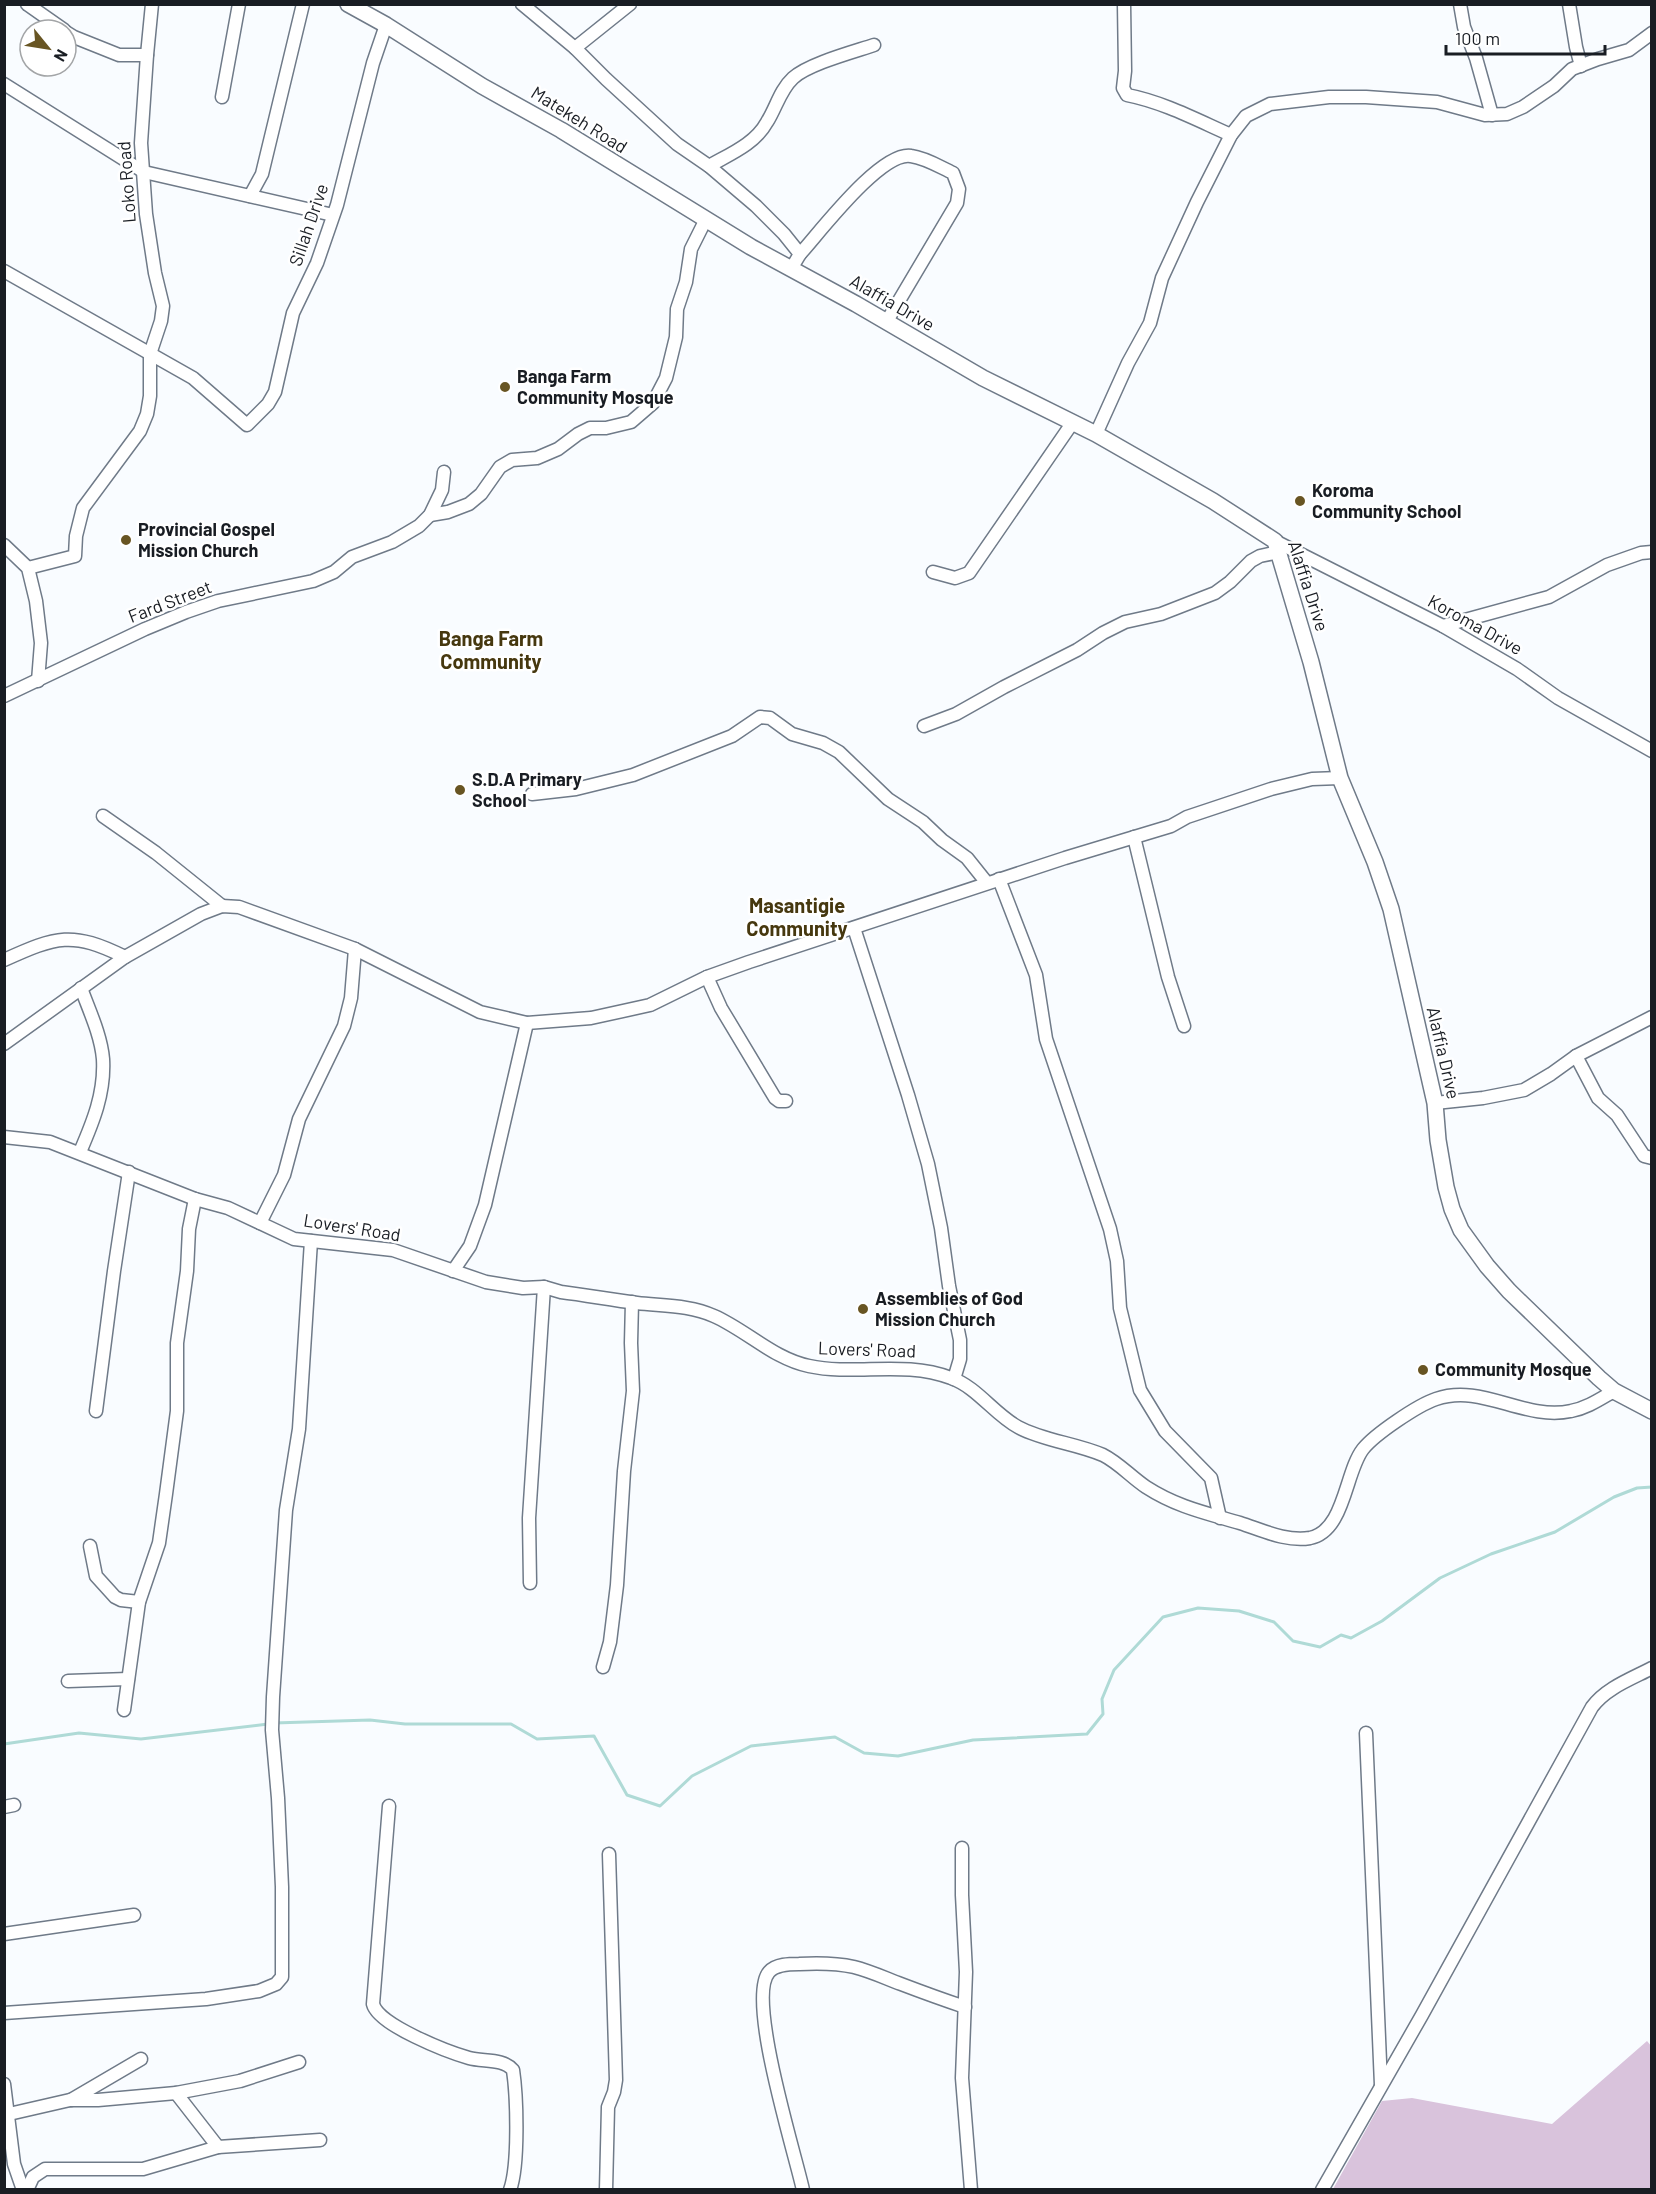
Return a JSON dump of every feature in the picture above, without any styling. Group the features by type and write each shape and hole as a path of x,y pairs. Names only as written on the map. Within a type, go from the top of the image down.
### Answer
{"street":[{"path":"27,4 47,18"},
{"name":"Loko Road","path":"28,568 75,556 76,536 83,508 140,431 147,414 150,396 150,354 161,321 163,306 155,273 146,214 141,143 152,4"},
{"path":"222,97 239,4"},
{"path":"250,196 262,174 303,4"},
{"name":"Matekeh Road","path":"348,4 791,269"},
{"path":"522,4 574,48 662,131 709,166 784,234 800,254"},
{"path":"574,48 630,4"},
{"path":"1124,4 1123,88 1127,95 1169,108 1231,135"},
{"path":"1460,4 1464,27 1476,58 1492,115"},
{"path":"1569,4 1581,66"},
{"name":"Sillah Drive","path":"150,354 193,378 247,425 268,404 275,392 293,313 317,263 333,215 373,63 386,25"},
{"path":"1096,434 1128,363 1150,323 1162,278 1197,202 1231,135 1246,116 1270,104 1329,97 1437,102 1485,115 1507,114 1523,107 1554,86 1572,69 1629,50 1652,33"},
{"path":"78,39 120,55 147,55"},
{"path":"709,166 756,138 768,122 777,101 792,78 813,65 874,45"},
{"path":"4,84 144,172 333,215"},
{"path":"791,269 800,254 868,176 889,162 909,155 953,173 959,189 957,203 887,321"},
{"path":"430,515 448,512 469,504 481,494 500,467 512,460 537,458 558,449 578,434 590,429 631,422 653,404 666,378 676,337 677,309 686,282 692,249 706,219"},
{"name":"Alaffia Drive","path":"791,269 887,321 983,378 1096,434 1213,501 1277,547 1311,662 1340,778 1375,862 1391,909 1436,1103 1438,1140 1446,1187 1461,1230 1487,1266 1509,1291 1614,1391 1652,1411"},
{"path":"4,271 150,354"},
{"path":"933,572 955,578 969,573 1073,422"},
{"path":"430,515 442,490 444,472"},
{"name":"Fard Street","path":"4,696 186,612 218,601 313,581 334,572 352,557 392,542 419,526 430,515"},
{"path":"4,545 28,568 36,601 41,643 38,681"},
{"path":"924,726 956,714 1125,622 1161,614 1215,593 1251,561 1277,547"},
{"name":"Koroma Drive","path":"1277,547 1443,626 1517,669 1558,698 1652,751"},
{"path":"1443,626 1549,597 1607,565 1641,553 1652,552"},
{"path":"532,794 576,789 633,775 732,736 760,717 770,718 792,734 823,743 839,752 888,799 923,822 993,881 1036,975 1046,1039 1110,1229 1117,1261 1120,1308 1140,1390 1165,1431 1208,1474 1220,1518"},
{"path":"4,1044 125,957 201,914 222,906 239,907 355,949 480,1012 527,1023 591,1018 650,1005 707,977 993,881 1171,826 1187,817 1271,789 1312,779 1340,778"},
{"path":"103,816 222,906"},
{"path":"1134,837 1168,977 1184,1026"},
{"path":"854,928 928,1164 960,1340 960,1359 954,1378"},
{"path":"4,960 42,943 81,939 104,946 125,957"},
{"path":"260,1223 284,1175 299,1119 344,1026 351,998 355,949"},
{"path":"707,977 721,1008 775,1098 779,1101 786,1101"},
{"path":"80,1152 95,1118 102,1089 103,1058 81,988"},
{"path":"1436,1103 1483,1098 1524,1090 1576,1056 1652,1017"},
{"path":"453,1271 470,1246 485,1204 527,1023"},
{"path":"1576,1056 1598,1098 1617,1115 1644,1156 1652,1158"},
{"name":"Lovers' Road","path":"4,1137 50,1142 80,1152 195,1199 228,1208 294,1239 393,1250 497,1285 523,1288 544,1287 561,1292 684,1308 712,1315 765,1346 804,1365 828,1369 907,1368 930,1371 954,1378 993,1406 1014,1425 1035,1435 1105,1456 1146,1487 1173,1502 1202,1514 1294,1539 1313,1537 1324,1529 1336,1516 1346,1495 1356,1459 1363,1448 1423,1405 1436,1399 1467,1394 1517,1408 1568,1412 1586,1407 1614,1391"},
{"path":"96,1411 129,1172"},
{"path":"124,1710 138,1602 159,1543 166,1494 177,1411 177,1343 187,1271 189,1229 195,1199"},
{"path":"4,2013 206,1999 259,1991 276,1984 282,1977 282,1887 272,1730 273,1697 286,1510 299,1429 311,1241"},
{"path":"530,1583 529,1518 544,1287"},
{"path":"603,1667 610,1642 617,1585 624,1471 633,1391 632,1302"},
{"path":"90,1546 96,1576 121,1600 138,1602"},
{"path":"1322,2190 1592,1707 1609,1691 1652,1668"},
{"path":"68,1681 128,1679"},
{"path":"1366,1734 1381,2086"},
{"path":"389,1806 374,2009 384,2018 422,2041 465,2057 503,2063 513,2070 515,2170 510,2190"},
{"path":"963,1848 965,2007 962,2078 971,2190"},
{"path":"606,2190 608,2107 616,2080 609,1854"},
{"path":"4,1934 134,1915"},
{"path":"803,2190 784,2120 765,2029 763,1989 769,1972 775,1967 793,1964 824,1963 852,1967 872,1972 965,2007"},
{"path":"70,2100 141,2059"},
{"path":"9,2114 70,2100 98,2100 176,2093 240,2081 298,2062"},
{"path":"4,2084 14,2164 25,2190"},
{"path":"176,2093 218,2147"},
{"path":"25,2190 33,2177 45,2169 143,2169 218,2147 320,2140"}],"shaded area":[{"path":"1647,2041 1652,2047 1651,2189 1333,2189 1382,2101 1412,2098 1552,2124"}],"waterway":[{"path":"274,1723 370,1720 405,1724 511,1724 537,1739 594,1736 627,1795 660,1806 692,1776 751,1746 835,1737 864,1753 898,1756 973,1740 1087,1734 1103,1714 1102,1699 1114,1670 1163,1617 1198,1608 1239,1611 1274,1622 1293,1641 1320,1647 1341,1635 1351,1638 1382,1621 1440,1578 1491,1554 1555,1532 1614,1497 1637,1488 1652,1487"},
{"path":"4,1744 79,1733 141,1739 268,1724"}],"place":[{"name":"Banga Farm Community Mosque","path":"505,387"},
{"name":"Koroma Community School","path":"1300,501"},
{"name":"Provincial Gospel Mission Church","path":"126,540"},
{"name":"S.D.A Primary School","path":"460,790"},
{"name":"Assemblies of God Mission Church","path":"863,1309"},
{"name":"Community Mosque","path":"1423,1370"}],"district":[{"name":"Banga Farm Community","path":"491,650"},
{"name":"Masantigie Community","path":"797,918"}]}
